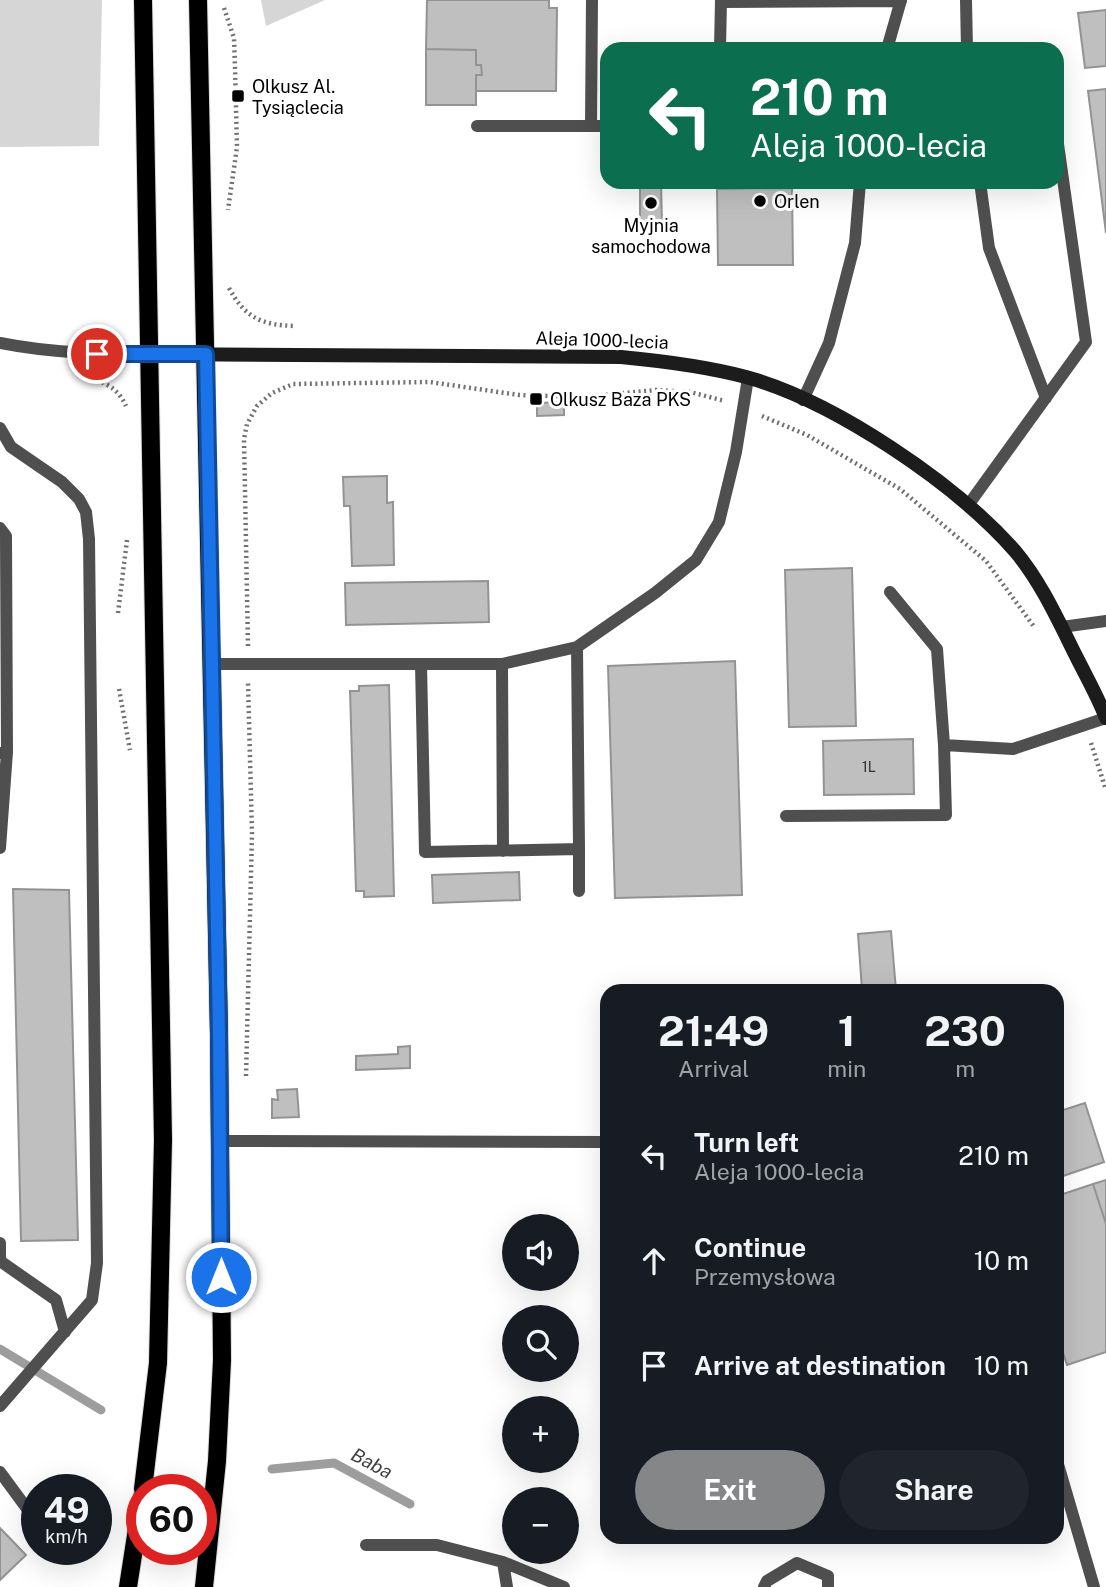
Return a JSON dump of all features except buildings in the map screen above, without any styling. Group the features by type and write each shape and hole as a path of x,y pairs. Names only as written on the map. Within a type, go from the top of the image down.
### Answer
{"main road":[{"path":"144,0 163,1140 158,1363 145,1474"},
{"path":"198,0 222,1360 217,1461 204,1587"},
{"path":"128,1587 131,1565"}],"street":[{"name":"Aleja 1000-lecia","path":"150,354 621,357 685,363 748,378 803,400 858,428 969,504 1016,553 1049,601 1106,718"}],"lane":[{"path":"591,126 592,0"},
{"path":"720,42 721,1 901,0 889,42"},
{"path":"966,0 967,42"},
{"path":"477,126 600,125"},
{"path":"969,504 1086,342 1064,186"},
{"path":"803,400 829,343 855,243 859,189"},
{"path":"981,189 989,248 1046,398"},
{"path":"0,343 82,355 150,354"},
{"path":"211,664 502,664 578,647 655,593 696,560 719,522 736,452 748,378"},
{"path":"0,428 12,447 62,482 79,499 86,512 89,539 97,1263 92,1300 0,1406"},
{"path":"0,528 6,536 4,752 0,848"},
{"path":"786,817 946,815 937,649 891,592"},
{"path":"1062,627 1106,621"},
{"path":"578,647 579,891"},
{"path":"421,664 425,852 579,849"},
{"path":"502,664 503,851"},
{"path":"944,745 1013,749 1106,718"},
{"path":"220,1141 600,1142"},
{"path":"0,1243 0,1261 56,1300 65,1332"},
{"path":"0,1472 21,1500"},
{"path":"1064,1485 1094,1587"},
{"path":"366,1545 437,1545 502,1562"},
{"path":"764,1587 767,1581 797,1563 828,1577 828,1587"},
{"path":"503,1564 507,1587"},
{"path":"508,1564 564,1587"}],"path":[{"path":"222,0 234,38 237,146 227,219"},
{"path":"227,284 237,302 252,315 270,325 295,326"},
{"path":"97,380 112,386 122,397 128,412"},
{"path":"244,463 247,424 257,406 272,393 293,384 430,382 519,395 583,397 656,390 690,392 743,408 807,435 900,489 986,561 1037,630"},
{"path":"119,688 131,753"},
{"path":"1086,725 1106,790"}],"shaded area":[{"path":"0,0 102,0 99,146 0,147"},
{"path":"261,0 325,0 266,26"}],"waterway":[{"name":"Baba","path":"0,1349 101,1410"},
{"name":"Baba","path":"272,1469 334,1463 410,1504"}],"place":[{"name":"Olkusz Al. Tysiąclecia","path":"238,96"},
{"name":"Orlen","path":"760,201"},
{"name":"Myjnia samochodowa","path":"651,203"},
{"name":"Olkusz Baza PKS","path":"536,399"}],"route":[{"path":"97,354 206,354 221,1277"}]}
